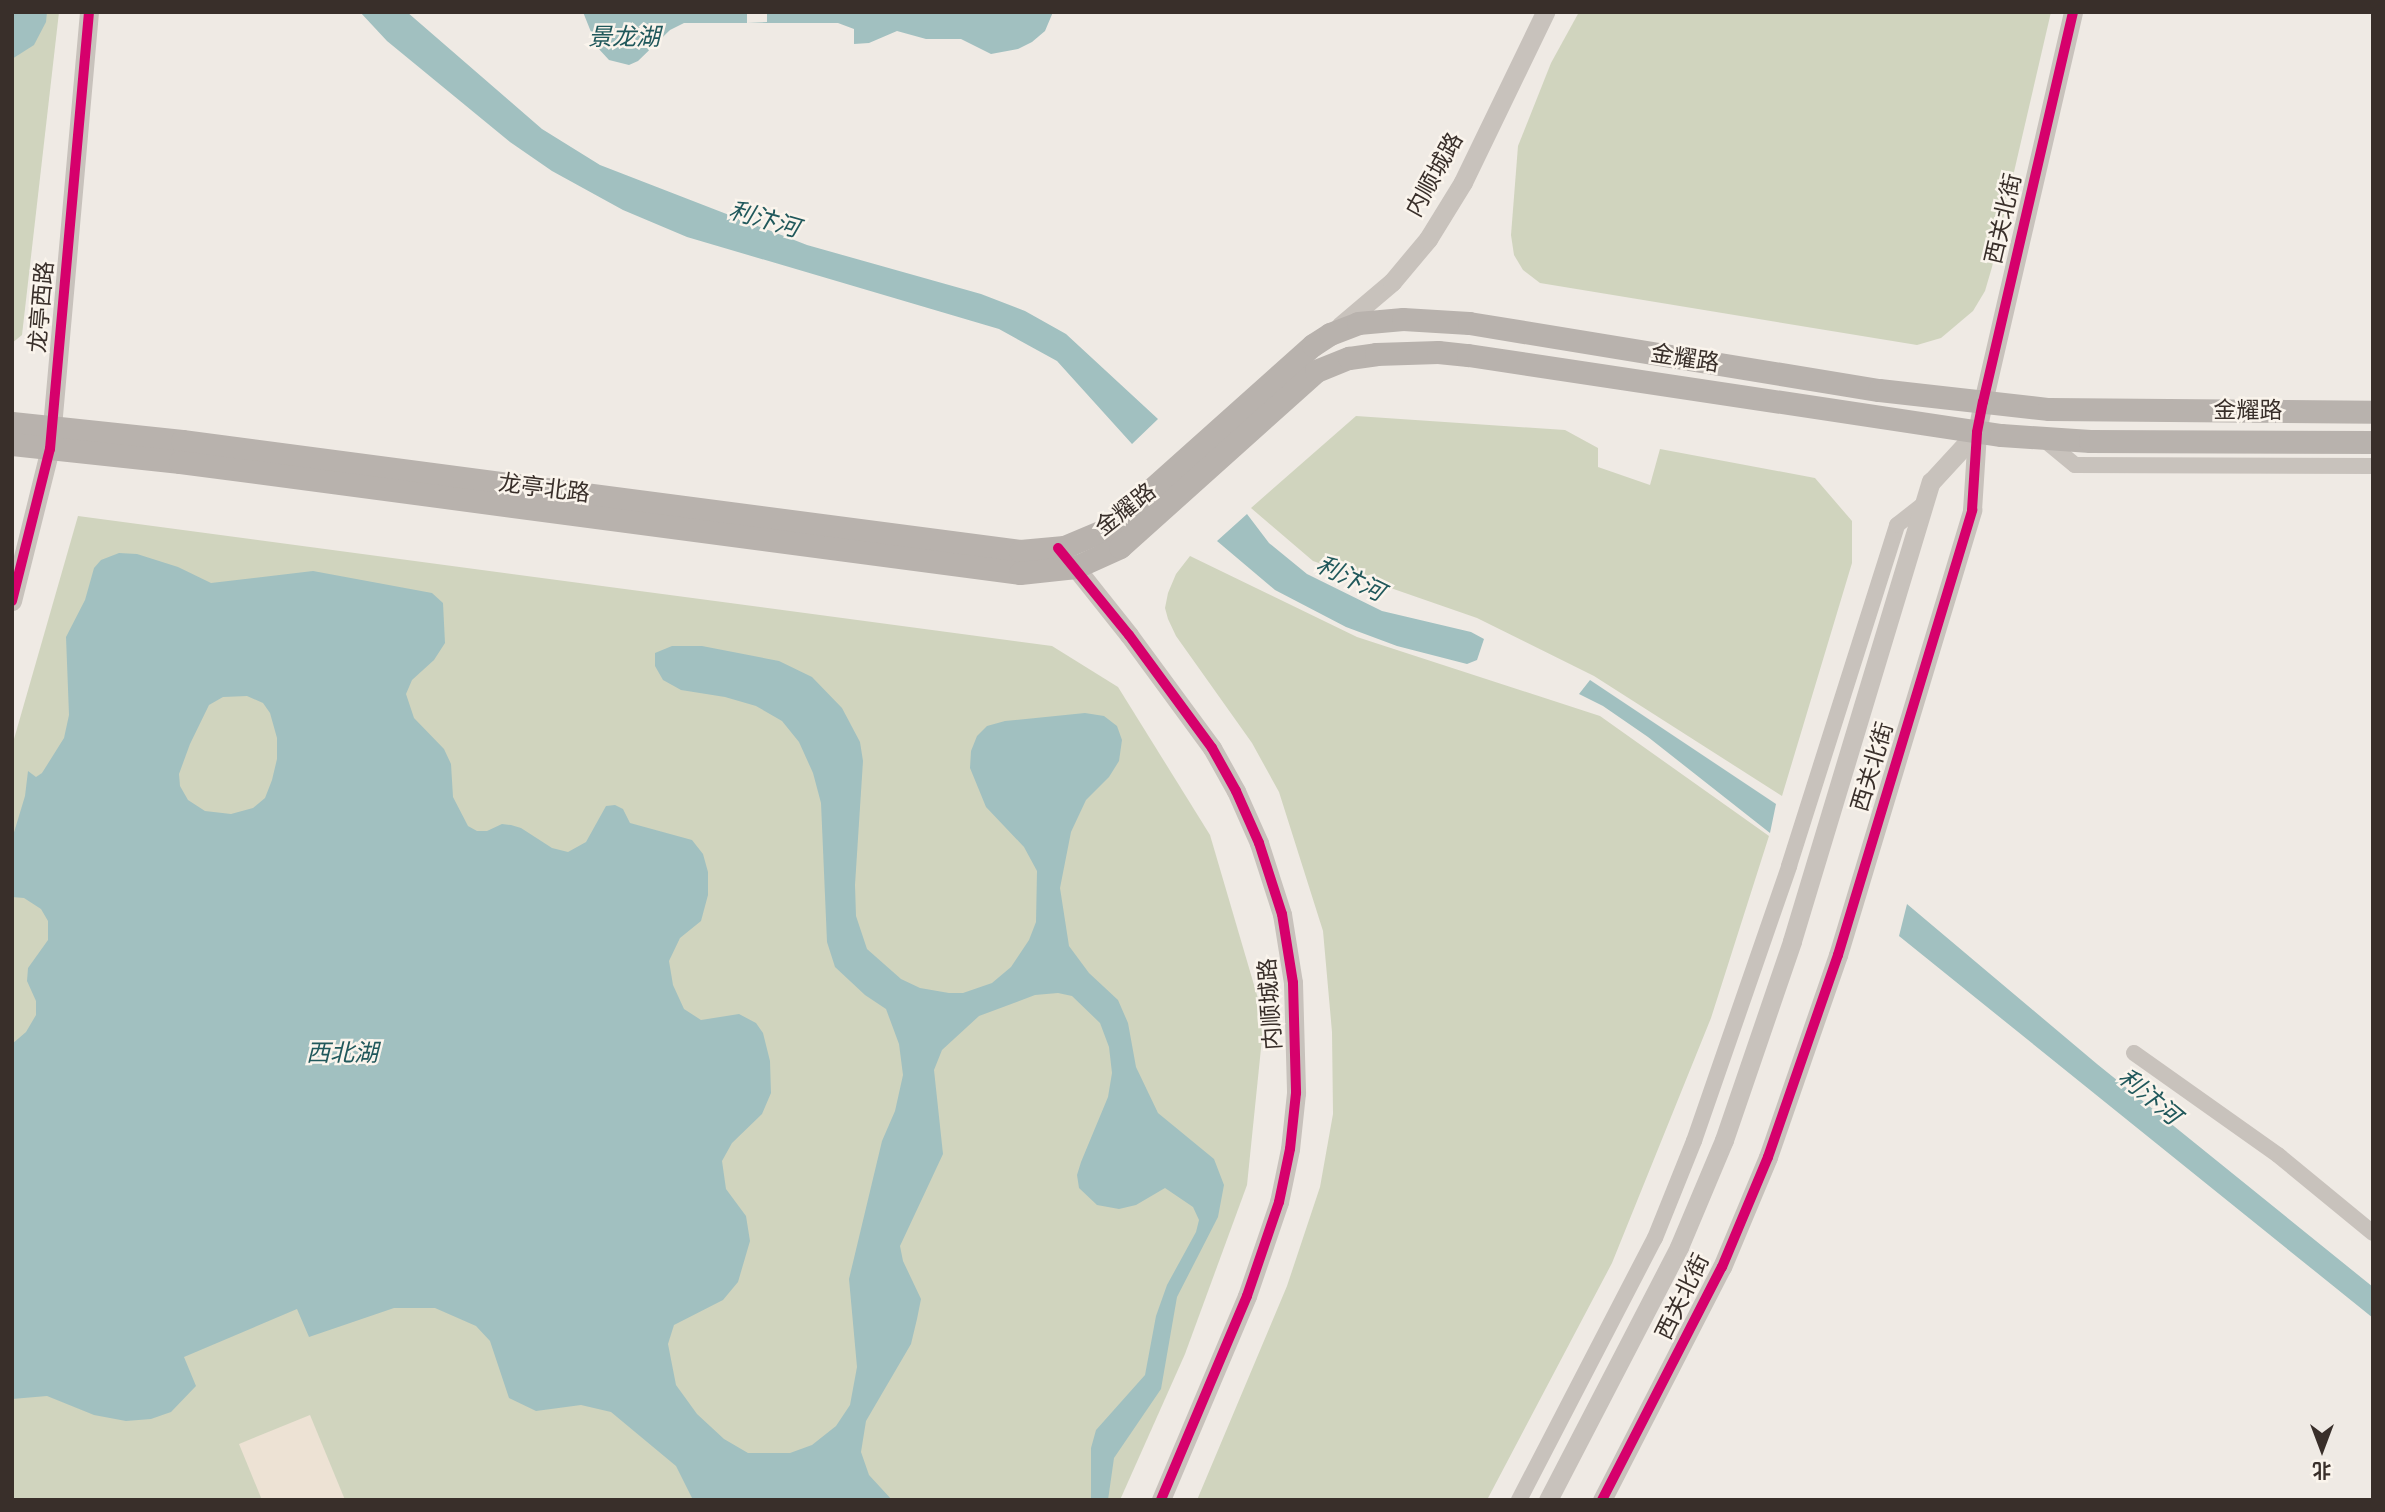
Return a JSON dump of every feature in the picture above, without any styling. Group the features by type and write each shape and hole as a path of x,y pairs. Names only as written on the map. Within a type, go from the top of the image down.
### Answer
{"main road":[{"name":"金耀路","path":"1070,553 1116,522 1301,355 1331,334 1358,323 1403,319 1469,323 1879,390 1983,402 2075,410 2373,412"},
{"name":"金耀路","path":"1070,553 1120,547 1316,372 1349,358 1410,352 1468,355 1977,432 2090,441 2373,442"},
{"name":"龙亭北路","path":"12,423 51,438 180,462 995,570 1044,572 1070,553"},
{"name":"龙亭北路","path":"12,444 51,438"}],"street":[{"name":"龙亭西路","path":"12,601 51,438 89,12"},
{"name":"内顺城路","path":"1331,334 1392,282 1428,239 1463,182 1545,12"},
{"name":"西关北街","path":"1602,1500 1722,1267 1768,1157 1811,1038 1972,510 1977,432 1983,402 2073,12"},
{"name":"西关北街","path":"1548,1500 1673,1259 1724,1140 1792,940 1931,482 1977,432"},
{"path":"2041,437 2075,465 2373,466"},
{"path":"1519,1500 1655,1238 1695,1141 1789,866 1897,525 1924,504"},
{"name":"内顺城路","path":"1070,553 1212,748 1236,791 1259,843 1282,914 1293,983 1296,1093 1290,1149 1279,1202 1247,1296 1161,1500"},
{"path":"2134,1053 2278,1155 2373,1233"}],"green space":[{"path":"12,12 59,12 22,335 12,343"},
{"path":"1579,12 2051,12 1992,267 1985,291 1973,311 1941,338 1917,345 1540,283 1523,270 1514,255 1511,235 1518,146 1551,63"},
{"path":"1356,416 1565,430 1598,448 1598,467 1650,485 1660,449 1815,478 1852,521 1852,563 1782,796 1594,676 1477,618 1313,561 1251,508"},
{"path":"78,516 1052,646 1118,687 1210,835 1264,1019 1247,1185 1185,1354 1120,1500 12,1500 12,746"},
{"path":"1190,556 1357,637 1600,716 1769,836 1711,1018 1612,1263 1487,1500 1197,1500 1287,1286 1320,1187 1333,1114 1332,1032 1323,931 1279,792 1252,743 1176,636 1165,608 1176,574"}],"shaded area":[{"path":"310,1415 345,1500 262,1500 239,1444"}],"water":[{"path":"12,12 47,12 46,22 34,45 12,59"},
{"path":"360,12 407,12 542,129 600,165 807,245 981,294 1025,311 1066,334 1158,419 1132,444 1057,361 999,329 687,237 623,210 552,171 510,142 387,41"},
{"name":"景龙湖","path":"583,12 1053,12 1045,31 1032,42 1018,49 991,54 961,39 926,39 897,31 869,43 854,44 854,29 838,23 684,23 670,30 638,61 629,65 609,60 597,47"},
{"path":"1247,514 1269,543 1307,574 1382,611 1471,632 1484,639 1477,660 1467,664 1397,646 1346,627 1275,590 1217,541"},
{"name":"西北湖","path":"119,553 137,554 178,567 211,583 313,571 432,593 443,603 445,643 434,660 412,680 406,694 414,718 444,749 451,764 453,797 468,826 477,831 487,831 502,824 511,825 521,828 552,848 568,852 586,842 606,806 615,805 623,809 630,823 692,840 703,854 708,872 708,895 701,921 680,938 669,961 673,985 684,1009 701,1020 739,1014 756,1023 763,1033 770,1061 771,1093 762,1114 732,1143 722,1161 726,1189 746,1216 750,1241 738,1282 723,1300 674,1325 668,1344 676,1385 697,1414 724,1439 748,1453 790,1453 812,1445 836,1426 850,1405 857,1367 849,1279 882,1141 895,1111 903,1075 899,1044 886,1009 865,995 835,967 827,942 821,803 813,773 799,742 782,721 756,706 725,697 681,690 663,680 655,666 655,653 672,646 702,646 779,661 812,677 842,708 860,742 863,761 855,885 856,916 867,949 901,979 920,988 949,993 963,993 992,983 1011,967 1029,940 1036,922 1037,871 1024,847 986,807 970,768 971,751 977,736 987,726 1005,721 1085,713 1104,716 1117,726 1122,740 1119,761 1109,777 1086,800 1071,832 1060,888 1069,946 1089,973 1118,1000 1128,1023 1136,1067 1158,1113 1214,1159 1224,1185 1218,1217 1177,1297 1161,1389 1114,1458 1108,1500 1091,1500 1091,1448 1096,1430 1145,1375 1156,1316 1167,1285 1196,1232 1199,1220 1193,1207 1165,1188 1136,1205 1119,1209 1097,1205 1079,1188 1077,1175 1108,1097 1112,1073 1109,1047 1100,1023 1072,996 1058,993 1035,995 979,1016 942,1050 934,1070 943,1154 900,1246 903,1261 921,1299 911,1344 866,1421 861,1452 869,1475 892,1500 693,1500 676,1466 611,1412 581,1405 536,1411 509,1398 490,1341 476,1326 435,1308 394,1308 309,1337 297,1309 184,1357 196,1386 171,1412 151,1419 126,1421 94,1415 47,1396 12,1399 12,1044 26,1032 36,1015 36,1001 27,981 28,968 48,940 48,921 41,909 24,898 12,897 12,839 25,796 28,771 36,777 42,773 64,738 69,715 66,637 85,600 94,568 101,560","holes":["247,696 263,703 270,713 277,738 277,759 265,798 253,808 231,814 205,811 188,800 180,786 179,774 209,705 223,697"]},
{"path":"1590,680 1776,804 1770,833 1648,737 1603,706 1579,694"},
{"path":"1907,904 2097,1064 2373,1287 2373,1318 1899,936"}],"pier":[{"path":"747,12 767,12 767,22 747,23"}],"cycle path":[{"path":"12,601 50,449 89,12"},
{"path":"1602,1500 1722,1267 1768,1157 1838,955 1972,510 1977,432 1983,402 2073,12"},
{"path":"1058,548 1129,635 1212,748 1236,791 1259,843 1282,914 1293,983 1296,1093 1290,1149 1279,1202 1247,1296 1161,1500"}],"water label":[{"name":"利汴河","path":"764,220"},
{"name":"利汴河","path":"1350,579"},
{"name":"利汴河","path":"2149,1097"}]}
